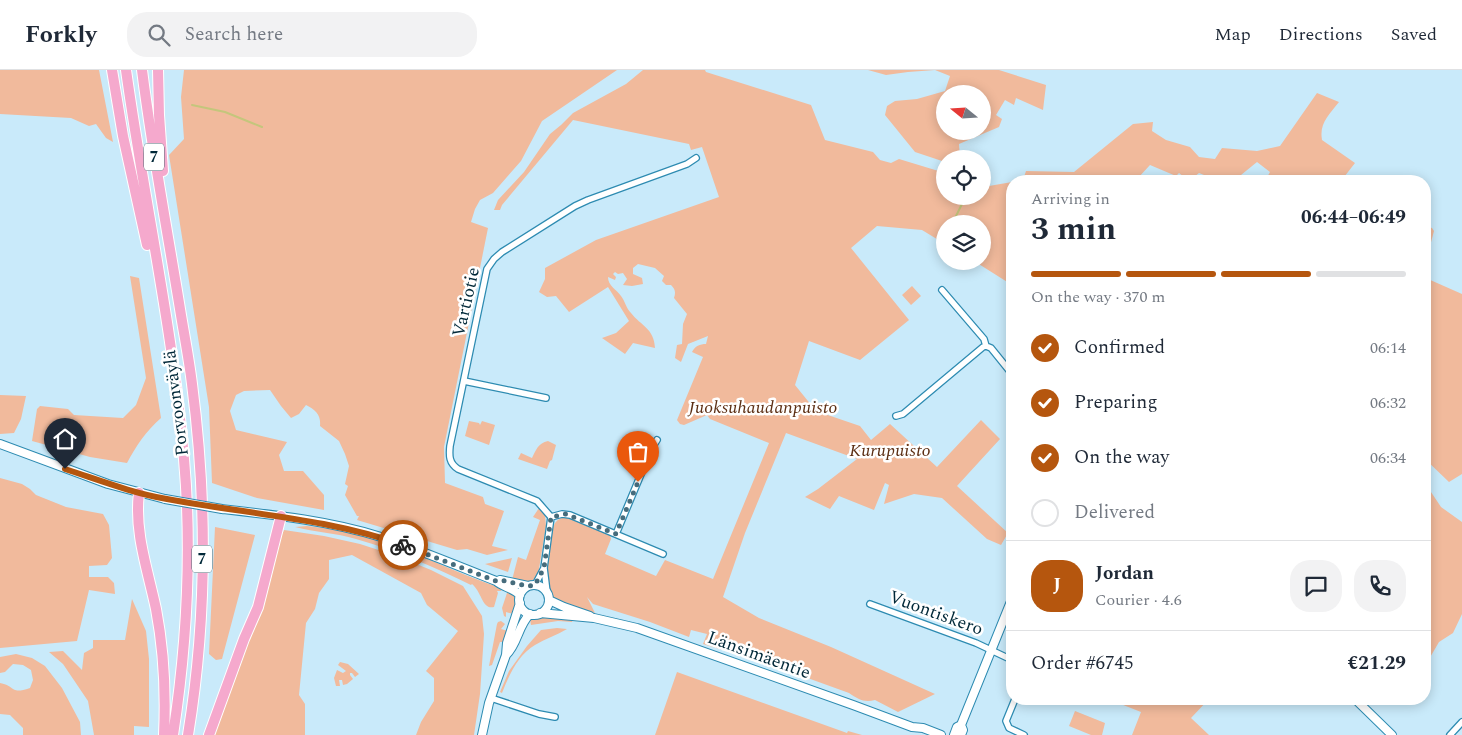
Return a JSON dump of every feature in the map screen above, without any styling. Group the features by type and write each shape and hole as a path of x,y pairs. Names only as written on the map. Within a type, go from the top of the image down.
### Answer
{"highway":[{"path":"110,70 148,245 160,284"},
{"name":"Porvoonväylä","path":"126,70 176,384 184,460 187,579 184,644 173,735"},
{"name":"Porvoonväylä","path":"142,70 150,132 192,383 201,488 201,611 197,670 188,735"},
{"path":"158,70 160,137 170,244"},
{"path":"139,493 137,505 139,526 158,617 164,663 164,735"},
{"path":"209,735 244,639 258,607 281,516"}],"main road":[{"path":"0,444 82,475 139,493 222,509 328,524 380,537 510,588 520,599 522,609 530,614 540,613 546,608 548,596 542,587 500,580 496,581"},
{"path":"482,735 491,698 506,655 507,643 520,599 523,590 531,586"},
{"name":"Länsimäentie","path":"548,596 564,607 594,618"},
{"name":"Länsimäentie","path":"540,613 594,618 637,628 912,727 923,728 941,735"},
{"path":"506,655 511,650 523,622 530,614"},
{"path":"954,735 957,727 961,725 1006,614"},
{"path":"1361,705 1392,735"},
{"path":"961,725 963,730 961,735"},
{"name":"Länsimäentie","path":"912,727 921,735"}],"street":[{"name":"Vartiotie","path":"551,517 537,501 458,469 450,462 450,446 487,269 494,259 509,247 575,206 687,164 696,158"},
{"path":"942,290 984,339 986,346 991,348 1006,367"},
{"path":"896,416 903,414 986,346"},
{"path":"464,381 546,398"},
{"path":"616,534 657,440"},
{"path":"548,596 544,568 551,517 566,514 663,554"},
{"path":"531,586 544,568"},
{"name":"Vuontiskero","path":"870,604 976,643 1006,657"},
{"path":"491,698 539,714 556,717"},
{"path":"1013,705 1006,722 1009,728 1024,735"},
{"path":"1450,735 1462,722"}],"green space":[{"path":"0,70 99,70 113,142 106,138 96,124 89,126 71,118 0,114"},
{"path":"184,70 617,70 542,121 521,161 493,193 480,200 471,222 488,228 444,447 445,483 483,497 485,504 504,511 492,546 508,550 487,555 467,549 457,550 357,520 359,516 357,516 345,495 348,486 345,484 349,466 339,441 320,426 319,416 313,409 306,405 299,414 291,418 270,390 244,391 236,395 230,411 236,430 287,442 279,455 284,471 303,471 324,495 324,510 257,498 212,483 209,407 169,155 184,139 181,97"},
{"path":"643,70 705,70 706,72 811,105 825,140 873,152 880,160 891,163 899,159 936,170 936,205 991,205 991,186 1006,183 1006,281 988,270 991,270 991,215 936,215 936,239 922,230 877,226 851,248 909,320 860,360 809,341 795,385 816,411 860,426 871,440 890,424 937,467 981,420 1000,439 957,486 1006,531 1006,536 1001,545 987,539 942,498 914,494 884,504 889,485 885,483 874,510 839,496 830,509 805,497 857,459 786,433 745,533 723,597 759,618 831,647 935,694 898,712 875,700 861,700 849,693 747,656 703,644 707,634 691,630 689,637 650,622 593,604 587,597 595,613 568,606 554,599 550,594 547,562 550,539 555,523 565,517 610,535 611,539 605,554 656,576 665,560 713,579 769,443 710,419 707,415 684,425 680,424 677,420 703,357 692,352 698,346 706,344 708,336 688,344 681,362 675,358 677,345 682,344 683,324 687,314 674,298 675,292 671,285 666,285 662,281 664,276 655,268 638,264 633,268 633,274 642,278 643,284 623,285 627,279 623,273 618,274 615,272 613,274 616,277 615,280 608,277 609,283 621,296 629,311 650,332 655,348 633,343 625,354 602,338 616,333 629,321 608,287 569,312 556,296 547,297 539,292 545,279 545,268 596,240 719,197 702,147 691,150 689,144 573,120 502,205 500,210 494,210 498,200 524,172 550,134 573,113 626,84"},
{"path":"868,70 935,70 908,72 886,75"},
{"path":"935,70 999,70 1046,85 1043,110 1016,98 1014,105 1005,100 996,115 1002,119 999,127 991,130 991,85 947,85 950,76"},
{"path":"1317,93 1339,102 1323,124 1322,140 1355,163 1346,175 1268,175 1270,172 1257,162 1241,175 1204,175 1199,173 1196,175 1182,175 1179,173 1174,175 1150,165 1141,175 1025,175 1026,171 1074,172 1133,124 1153,122 1152,131 1166,140 1190,147 1199,157 1215,159 1222,148 1257,151 1280,146"},
{"path":"936,94 936,140 968,140 959,144 959,150 936,150 936,159 915,152 885,115 887,106 895,101 917,99"},
{"path":"1431,228 1434,231 1431,242"},
{"path":"130,276 139,278 161,418 142,439 127,463 90,457 32,441 37,409 40,406 68,409 74,415 123,418 136,405 146,378"},
{"path":"1431,280 1462,294 1462,474 1449,482 1431,465"},
{"path":"912,286 921,296 911,305 902,295"},
{"path":"0,395 26,396 21,419 14,433 0,434"},
{"path":"469,421 479,423 480,425 482,421 495,425 489,445 465,436"},
{"path":"548,441 556,445 552,460 547,469 518,459 521,453 532,458 540,445"},
{"path":"0,478 22,484 36,495 66,507 103,514 109,525 112,558 107,565 89,566 89,577 108,577 114,583 115,594 89,590 77,641 0,648"},
{"path":"1431,492 1441,507 1462,522 1462,614 1453,633 1439,642 1431,656"},
{"path":"539,508 545,515 546,526 538,575 530,582 512,580 518,557 526,560 540,520 533,517"},
{"path":"307,526 347,532 377,540 502,588 501,591 497,591 494,607 490,607 484,603 472,584 415,559 371,543 341,535 295,527"},
{"path":"215,527 255,535 222,659 216,660 209,654"},
{"path":"284,530 360,544 397,556 463,586 482,616 484,634 480,694 474,735 416,735 421,722 434,701 434,678 426,671 458,631 427,605 421,593 352,555 329,560 329,579 319,593 315,609 306,623 299,695 305,704 305,735 213,735 243,652 262,608"},
{"path":"512,558 508,572 485,564"},
{"path":"508,590 515,598 515,604 513,614 506,612 506,617 502,608"},
{"path":"132,599 146,631 149,659 149,727 134,726 134,735 94,735 88,701 63,664 49,652 63,651 82,670 84,653 93,648 93,640 125,640"},
{"path":"563,617 573,619 572,622 558,621 531,625 530,619 532,618"},
{"path":"501,621 505,624 501,629 508,631 504,642 500,642 492,665 489,666 497,624"},
{"path":"567,629 529,649 511,673 502,693 500,692 509,671 541,630"},
{"path":"16,654 32,658 45,666 62,688 80,722 81,735 23,735 23,728 10,715 0,714 0,683 19,691 30,688 33,680 31,670 23,665 13,664 5,672 0,673 0,657"},
{"path":"340,662 348,664 359,674 355,677 350,673 353,679 343,685 342,680 339,680 340,686 336,686 334,678 337,670 343,673 346,671 338,665"},
{"path":"677,672 847,733 848,731 862,735 655,735"},
{"path":"1123,705 1203,705 1191,718 1209,735 1132,735 1141,712"},
{"path":"1075,711 1105,723 1102,735 1091,735 1069,726"}],"waterway":[{"path":"192,105 225,112 262,127"},
{"path":"956,215 962,205"}],"way so far":[{"path":"403,545 496,581 500,580 528,586 535,585 544,568 551,517 562,514 570,515 616,534 638,482"}],"route":[{"path":"65,469 123,489 166,499 328,524 380,537 403,545"}],"park label":[{"name":"Juoksuhaudanpuisto","path":"763,407"},
{"name":"Kurupuisto","path":"890,450"}]}
